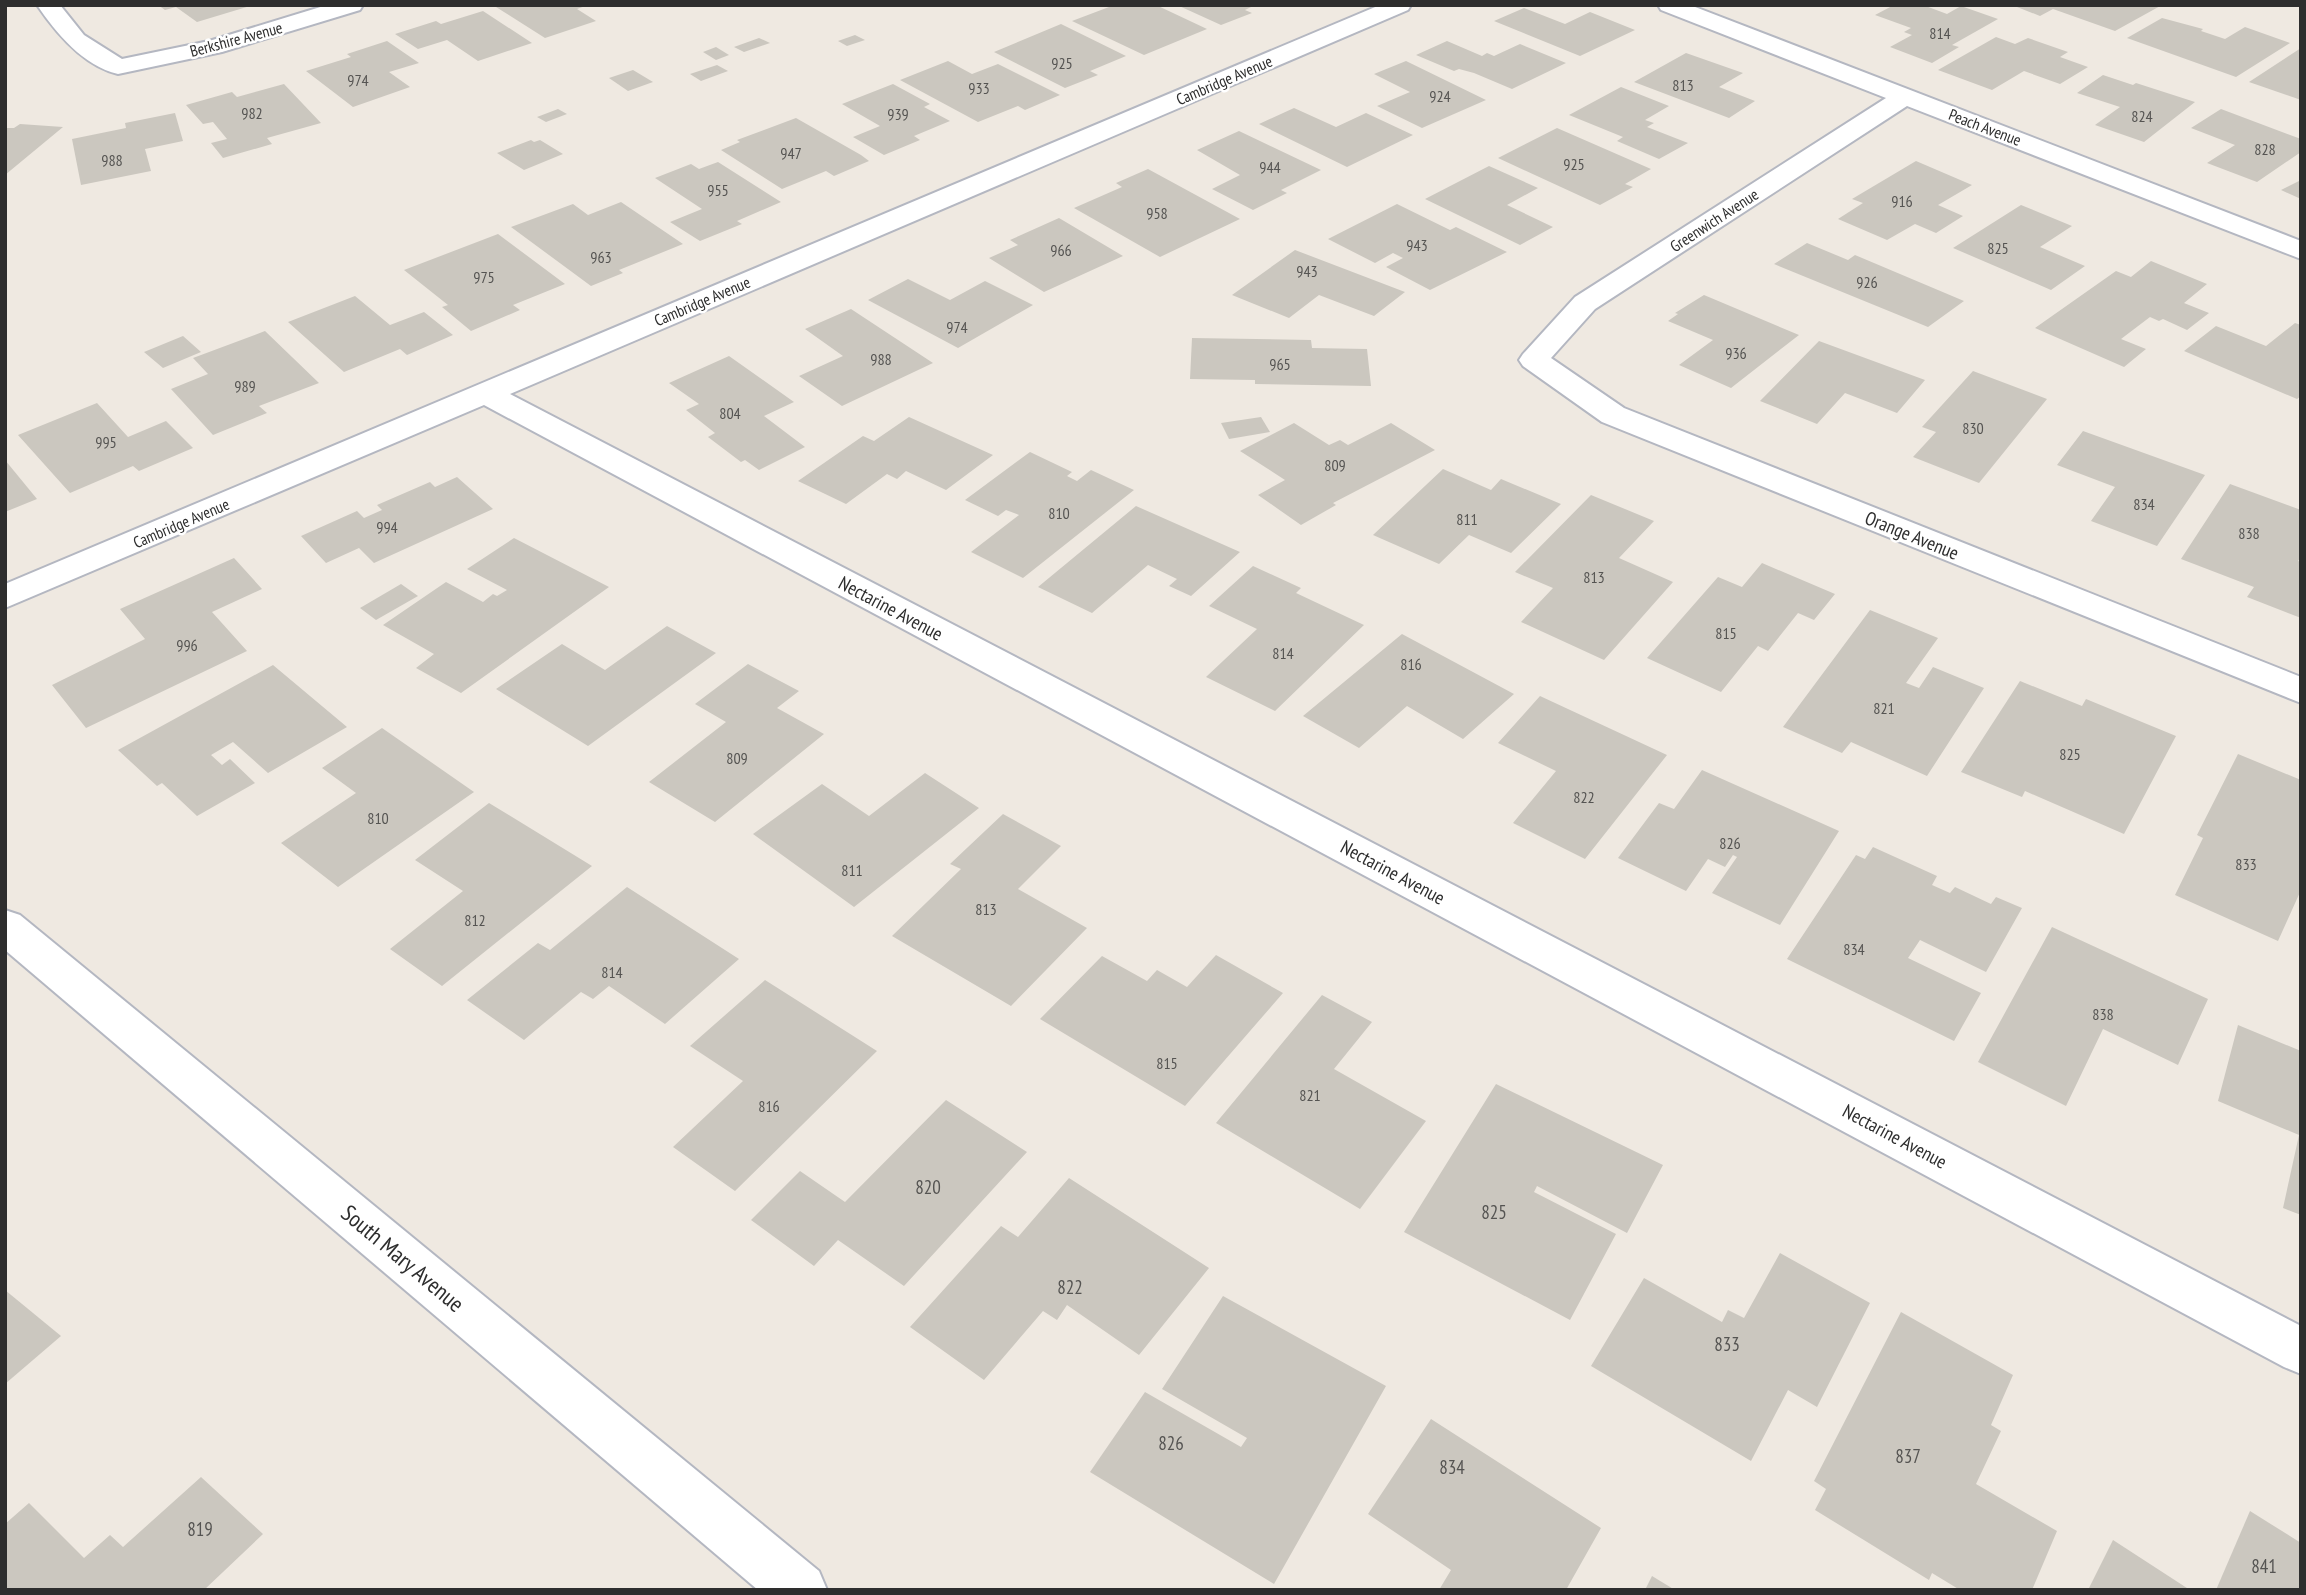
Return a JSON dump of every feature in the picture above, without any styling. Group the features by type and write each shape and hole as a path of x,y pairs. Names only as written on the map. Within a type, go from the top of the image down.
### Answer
{"street":[{"name":"Berkshire Avenue","path":"48,5 76,40 118,67 214,47 352,5"},
{"name":"Cambridge Avenue","path":"5,597 1400,5"},
{"name":"Peach Avenue","path":"1669,5 2301,251"},
{"name":"Greenwich Avenue","path":"1534,360 1585,303 1906,96"},
{"name":"Orange Avenue","path":"1534,360 1613,415 2301,691"},
{"name":"Nectarine Avenue","path":"485,393 2301,1351"},
{"name":"South Mary Avenue","path":"5,926 800,1590"}],"building":[{"path":"158,5 250,6 197,22 176,7 165,10"},
{"path":"588,5 577,9 596,21 545,38 496,7"},
{"path":"1106,5 1156,5 1207,29 1144,55 1072,21 1109,7"},
{"path":"1177,5 1255,5 1245,10 1252,13 1221,25"},
{"path":"1894,5 1923,5 1947,14 1961,6 1998,19 1952,45 1959,47 1932,63 1890,47 1912,35 1904,32 1911,28 1875,15"},
{"path":"2012,5 2162,5 2115,31 2053,9 2040,16"},
{"path":"1524,8 1565,24 1590,12 1635,30 1580,56 1494,21"},
{"path":"483,11 532,43 478,61 447,40 418,49 395,34 436,21 441,24"},
{"path":"2162,18 2203,29 2201,31 2225,39 2245,27 2290,43 2236,77 2127,38"},
{"path":"1061,24 1126,56 1090,71 1098,75 1065,88 994,52"},
{"path":"855,35 865,40 847,46 838,41"},
{"path":"1996,37 2015,44 2028,38 2068,52 2060,57 2088,67 2060,84 2024,71 1992,90 1938,70"},
{"path":"759,38 770,43 744,52 734,47"},
{"path":"387,41 419,63 389,72 410,87 353,107 306,71 351,57 347,54"},
{"path":"1447,41 1482,56 1487,53 1494,56 1520,44 1566,63 1512,89 1474,73 1459,69 1454,71 1416,55"},
{"path":"716,47 729,55 716,60 703,52"},
{"path":"2301,48 2301,100 2249,82"},
{"path":"1686,53 1743,73 1719,87 1755,101 1729,118 1634,82"},
{"path":"948,61 972,74 998,64 1060,95 1025,110 1018,106 978,122 900,80"},
{"path":"1406,61 1486,100 1422,128 1377,106 1410,92 1374,74"},
{"path":"717,65 728,71 701,81 690,74"},
{"path":"633,70 653,82 628,91 609,78"},
{"path":"2103,75 2195,102 2144,142 2095,125 2120,107 2077,93"},
{"path":"284,84 321,123 267,138 272,144 223,158 211,143 227,139 213,122 203,124 186,105 232,92 237,97"},
{"path":"893,84 930,104 924,107 950,121 914,136 920,140 884,155 853,137 880,126 842,104"},
{"path":"1621,87 1669,106 1645,120 1654,123 1647,127 1688,143 1659,159 1617,141 1623,137 1569,115"},
{"path":"1294,108 1336,127 1366,113 1413,135 1347,167 1259,124"},
{"path":"558,109 567,114 546,122 537,117"},
{"path":"2221,109 2301,139 2301,152 2257,182 2207,163 2235,145 2191,128"},
{"path":"175,113 183,141 145,149 151,171 81,185 72,139 126,128 125,123"},
{"path":"796,118 869,161 834,176 826,171 782,189 721,150 740,142 737,140"},
{"path":"20,124 63,127 5,175 5,128 14,128"},
{"path":"1557,128 1651,169 1625,184 1633,187 1600,205 1498,158"},
{"path":"1239,131 1321,170 1281,190 1287,193 1253,210 1212,189 1240,175 1197,150"},
{"path":"531,140 540,140 563,154 524,170 497,153"},
{"path":"1916,161 1972,185 1938,205 1963,216 1936,233 1915,224 1887,240 1838,219 1863,203 1852,199"},
{"path":"718,162 781,202 737,221 742,224 700,241 670,222 702,209 655,178 691,164 699,169"},
{"path":"1489,166 1538,188 1507,205 1553,227 1520,245 1425,199"},
{"path":"1148,169 1240,219 1160,257 1074,208 1122,187 1116,183"},
{"path":"2301,180 2301,199 2281,190"},
{"path":"621,202 683,244 619,270 623,273 591,286 511,227 573,204 588,215"},
{"path":"1397,204 1450,230 1456,227 1507,252 1430,290 1386,267 1403,258 1393,253 1375,263 1328,239"},
{"path":"2021,205 2072,226 2040,247 2085,266 2051,290 1953,248"},
{"path":"1059,218 1123,256 1044,292 989,258 1018,245 1010,240"},
{"path":"498,234 565,284 513,305 520,310 471,331 442,307 448,305 404,270"},
{"path":"1807,243 1848,260 1855,255 1964,301 1928,327 1774,264"},
{"path":"1295,250 1405,292 1374,316 1319,295 1289,318 1232,295"},
{"path":"2151,261 2207,284 2184,303 2209,313 2187,330 2163,319 2159,321 2150,317 2121,339 2146,349 2124,367 2035,328 2116,271 2131,277"},
{"path":"908,279 950,300 985,281 1033,305 958,348 868,300"},
{"path":"1704,295 1799,335 1731,388 1679,365 1713,340 1668,321 1678,314 1675,313"},
{"path":"355,296 390,325 424,312 453,335 407,355 400,349 344,372 288,322"},
{"path":"851,309 933,363 842,406 799,376 843,356 805,329"},
{"path":"2295,323 2301,325 2301,396 2297,399 2184,351 2216,326 2266,346"},
{"path":"265,331 319,383 259,406 267,413 213,435 171,389 208,374 193,358"},
{"path":"183,336 201,352 163,368 144,352"},
{"path":"1192,338 1311,340 1312,348 1367,349 1371,386 1255,384 1255,380 1190,379"},
{"path":"1819,341 1925,380 1897,413 1845,393 1817,424 1760,401"},
{"path":"729,356 794,402 764,416 805,447 759,470 745,460 741,462 708,437 715,433 686,410 699,404 669,383"},
{"path":"1973,371 2047,399 1979,483 1913,457 1936,432 1922,427"},
{"path":"97,403 128,437 166,421 193,448 139,471 133,466 70,493 18,435"},
{"path":"909,417 993,455 946,490 906,471 897,479 887,474 846,504 798,481 863,436 874,441"},
{"path":"1261,417 1270,432 1229,439 1221,423"},
{"path":"1294,423 1329,445 1340,440 1348,445 1391,423 1435,450 1333,503 1336,505 1301,525 1258,495 1285,480 1240,451"},
{"path":"2083,431 2205,475 2157,546 2091,521 2115,487 2057,465"},
{"path":"1030,452 1072,472 1067,476 1077,481 1091,470 1134,490 1023,578 971,552 1019,515 1006,510 998,516 965,500"},
{"path":"5,460 37,499 5,512"},
{"path":"1443,469 1491,490 1501,479 1561,504 1511,553 1469,535 1439,564 1373,535"},
{"path":"457,477 493,509 374,563 359,548 326,563 301,536 357,511 364,518 382,510 377,505 430,482 435,487"},
{"path":"2230,484 2301,510 2301,557 2298,561 2301,562 2301,618 2247,597 2254,587 2181,559"},
{"path":"1591,495 1654,521 1619,558 1673,582 1604,660 1521,622 1553,588 1515,572"},
{"path":"1136,506 1240,552 1191,596 1169,586 1177,579 1148,565 1092,613 1038,587"},
{"path":"514,538 609,587 461,693 416,668 434,654 383,625 446,582 483,602 493,594 497,596 507,590 467,569"},
{"path":"234,558 262,589 212,612 247,651 86,728 52,685 145,639 120,609"},
{"path":"1762,563 1835,594 1814,620 1798,613 1768,651 1758,646 1721,692 1647,658 1718,577 1742,587"},
{"path":"1253,566 1301,588 1296,593 1364,625 1275,711 1206,677 1257,629 1209,606"},
{"path":"401,584 418,596 376,620 360,608"},
{"path":"1870,610 1938,638 1906,683 1919,688 1933,667 1984,688 1927,776 1851,742 1842,753 1783,727"},
{"path":"667,626 716,653 588,746 496,689 562,644 605,670"},
{"path":"1402,634 1514,694 1463,739 1407,706 1359,748 1303,716"},
{"path":"748,664 799,691 777,708 824,734 715,822 649,782 726,722 695,704"},
{"path":"273,665 347,727 268,773 233,742 211,755 222,765 230,759 255,783 197,816 162,783 157,786 118,750"},
{"path":"2020,681 2082,706 2086,699 2176,736 2124,834 2025,791 2022,797 1961,772"},
{"path":"1540,696 1667,755 1585,859 1513,823 1556,771 1498,743"},
{"path":"382,728 474,792 338,887 281,843 356,793 322,768"},
{"path":"2238,754 2301,780 2301,890 2278,941 2175,895 2203,838 2197,835"},
{"path":"1702,770 1839,831 1780,925 1712,893 1737,857 1733,855 1725,867 1708,859 1686,891 1618,858 1659,803 1674,809"},
{"path":"925,773 979,808 854,907 753,834 822,784 869,816"},
{"path":"489,803 592,866 442,986 390,949 463,891 415,860"},
{"path":"1003,814 1061,846 1018,889 1087,928 1011,1006 892,936 961,869 950,864"},
{"path":"1873,847 1937,876 1932,885 1950,893 1955,887 1991,904 1996,897 2022,908 1986,972 1920,940 1908,958 1981,993 1954,1041 1787,959 1856,855 1865,859"},
{"path":"627,887 739,959 665,1024 609,986 593,999 581,992 524,1040 467,1000 538,943 550,950"},
{"path":"2052,927 2208,999 2178,1065 2103,1029 2066,1106 1978,1062"},
{"path":"1216,955 1283,993 1185,1106 1040,1019 1102,956 1147,981 1157,970 1187,987"},
{"path":"765,980 877,1051 735,1191 673,1147 743,1081 690,1046"},
{"path":"1322,995 1372,1022 1334,1069 1426,1121 1360,1209 1216,1123"},
{"path":"2238,1025 2301,1051 2301,1215 2283,1208 2299,1135 2218,1101"},
{"path":"1496,1084 1663,1165 1627,1233 1537,1186 1534,1192 1616,1234 1570,1320 1404,1232"},
{"path":"946,1100 1027,1152 904,1286 838,1240 814,1266 751,1220 800,1171 845,1202"},
{"path":"1069,1178 1209,1268 1139,1355 1067,1305 1057,1320 1043,1311 984,1380 910,1327 1001,1226 1018,1237"},
{"path":"1780,1253 1870,1303 1817,1407 1788,1390 1751,1461 1591,1366 1644,1278 1722,1322 1728,1310 1744,1318"},
{"path":"5,1290 61,1336 5,1384"},
{"path":"1223,1296 1386,1386 1274,1584 1090,1472 1145,1392 1241,1447 1247,1438 1162,1389"},
{"path":"1901,1312 2013,1375 1991,1425 2001,1431 1976,1484 2057,1531 2032,1590 1960,1590 1932,1573 1929,1580 1815,1510 1826,1489 1814,1481"},
{"path":"1431,1419 1601,1528 1566,1590 1439,1590 1451,1570 1368,1514"},
{"path":"201,1477 263,1534 204,1590 5,1590 5,1524 29,1503 84,1558 110,1535 123,1547"},
{"path":"2250,1511 2301,1543 2301,1590 2216,1590"},
{"path":"2113,1540 2190,1590 2088,1590"},
{"path":"1652,1576 1675,1590 1645,1590"}]}
